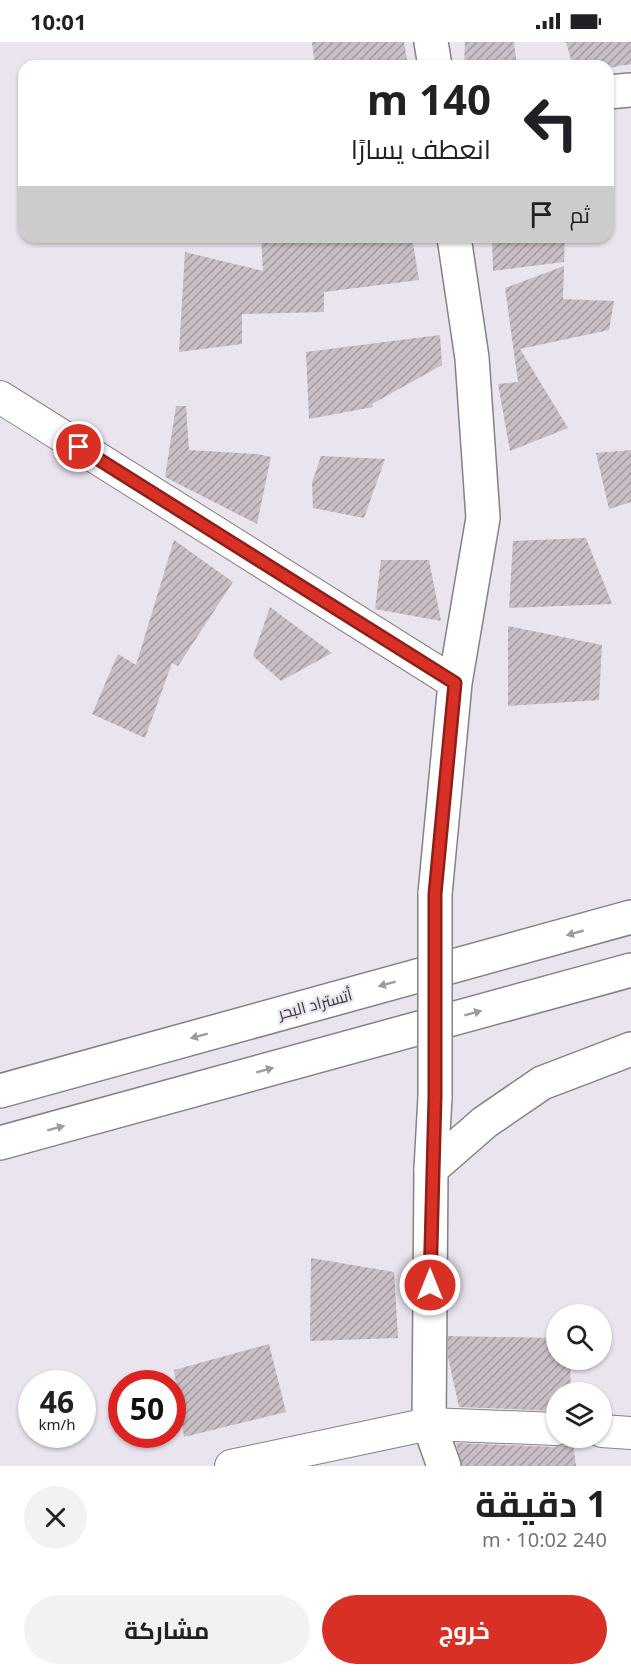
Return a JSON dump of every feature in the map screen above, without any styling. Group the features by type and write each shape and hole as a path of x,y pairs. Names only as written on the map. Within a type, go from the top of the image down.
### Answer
{"main road":[{"path":"431,42 434,60"},
{"path":"614,91 631,90"},
{"path":"444,1466 429,1424 431,1169 435,1097 435,894 455,683 483,518 472,358 455,243"},
{"name":"أتستراد البحر","path":"0,1091 631,917"},
{"path":"0,1143 631,970"},
{"path":"431,1169 485,1122 542,1083 631,1049"}],"street":[{"path":"0,397 455,683"},
{"path":"231,1466 320,1456 429,1424 546,1430"},
{"path":"612,1432 631,1433"}],"building":[{"path":"312,42 404,42 407,60 314,60"},
{"path":"465,42 514,42 516,60 464,60"},
{"path":"566,42 631,42 631,64 614,67 614,60 571,60"},
{"path":"261,243 413,243 419,280 324,292 324,312 242,314 242,344 179,352 185,252 263,271"},
{"path":"492,243 565,243 564,262 493,271"},
{"path":"564,266 563,299 614,301 609,330 520,349 568,428 510,451 498,384 518,382 505,288"},
{"path":"440,335 442,365 372,404 373,407 309,419 306,352"},
{"path":"176,406 186,406 189,450 258,454 271,457 257,524 165,477"},
{"path":"631,450 631,502 609,509 596,453"},
{"path":"321,456 385,459 364,518 313,508 312,483"},
{"path":"586,538 612,604 509,608 513,541"},
{"path":"174,540 233,582 178,666 172,663 145,738 92,714 118,654 136,665"},
{"path":"381,560 429,560 441,621 375,609"},
{"path":"270,607 332,653 281,681 253,656"},
{"path":"508,626 602,645 599,700 508,706"},
{"path":"311,1258 394,1272 398,1338 310,1341"},
{"path":"448,1336 546,1338 546,1370 570,1370 571,1382 546,1382 546,1411 459,1407 448,1357"},
{"path":"269,1344 286,1412 186,1437 186,1370 174,1370"},
{"path":"456,1443 574,1448 576,1466 462,1466"}],"route":[{"path":"79,447 455,683 435,894 435,1097 431,1169 430,1285"}]}
